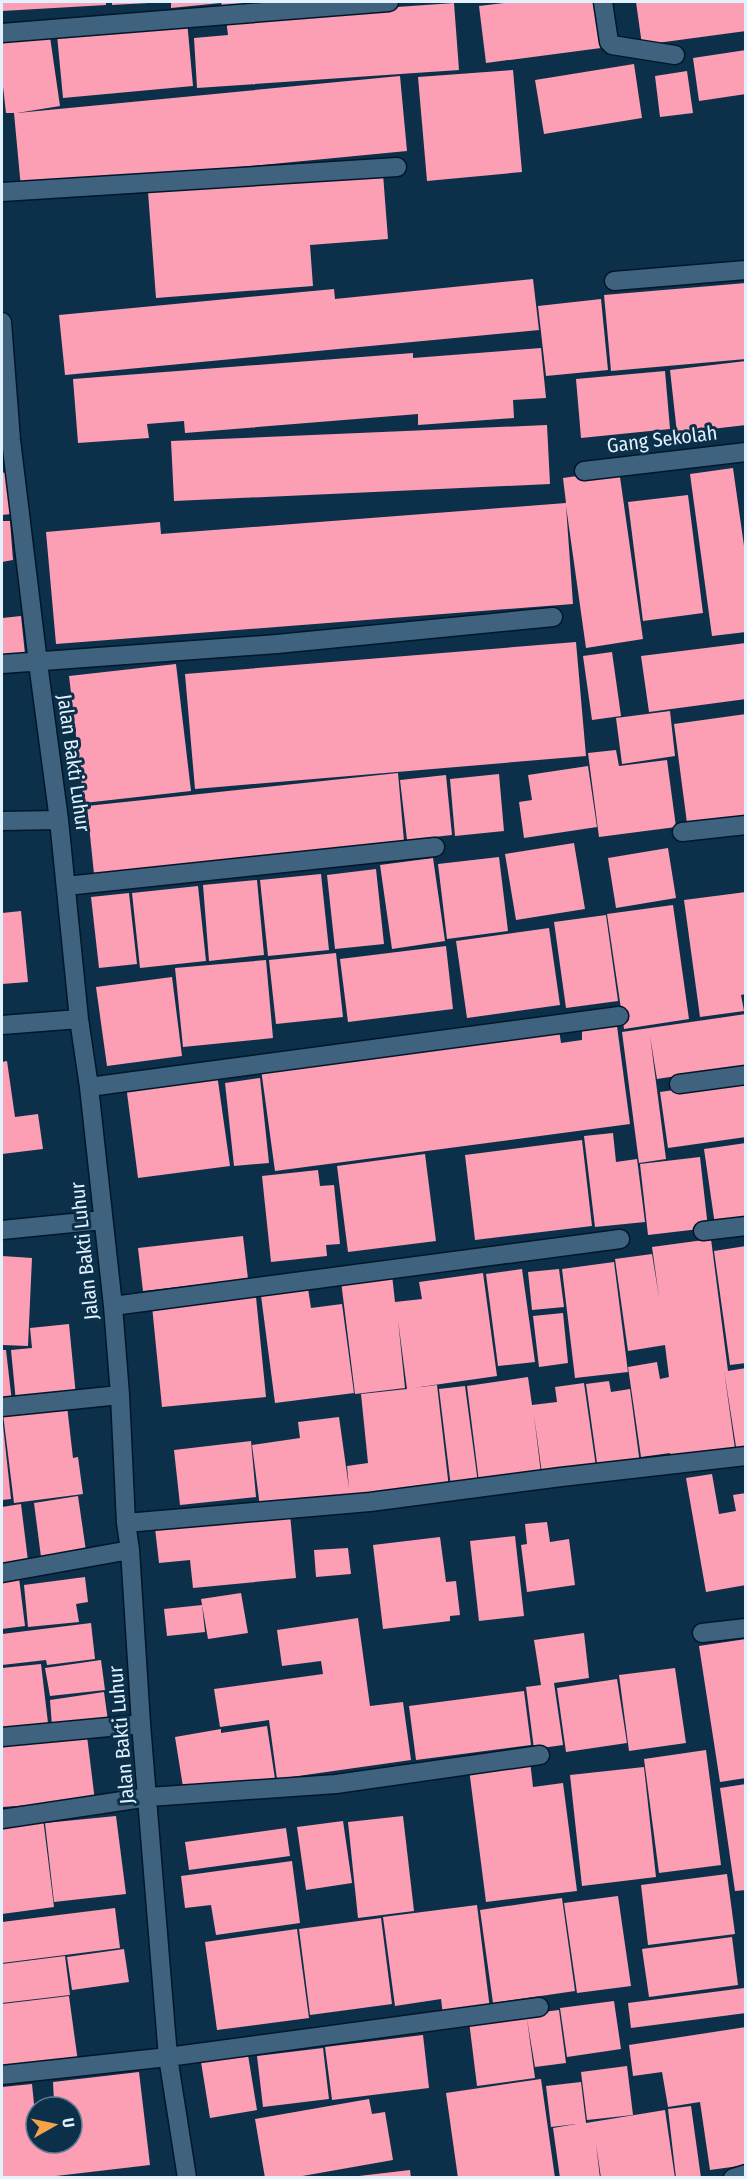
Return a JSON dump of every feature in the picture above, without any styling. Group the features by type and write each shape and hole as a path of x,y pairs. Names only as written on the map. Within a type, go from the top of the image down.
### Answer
{"street":[{"path":"2,33 389,2"},
{"path":"603,2 609,42 612,45 675,55"},
{"path":"2,192 397,167"},
{"path":"614,281 746,270"},
{"name":"Jalan Bakti Luhur","path":"2,322 11,440 59,820 79,1019 89,1087 113,1306 126,1523 130,1550 141,1724 149,1797 168,2057 187,2178"},
{"name":"Gang Sekolah","path":"584,471 746,452"},
{"path":"2,664 277,644 553,617"},
{"path":"2,821 59,820"},
{"path":"682,832 746,825"},
{"path":"66,886 435,847"},
{"path":"89,1087 619,1016"},
{"path":"2,1026 79,1019"},
{"path":"679,1084 746,1075"},
{"path":"2,1230 103,1220"},
{"path":"704,1231 746,1226"},
{"path":"113,1306 620,1239"},
{"path":"2,1407 120,1395"},
{"path":"126,1523 370,1502 550,1478 746,1456"},
{"path":"2,1573 130,1550"},
{"path":"702,1633 746,1628"},
{"path":"2,1737 141,1724"},
{"path":"2,1819 149,1797 336,1784 540,1755"},
{"path":"2,2074 168,2057 539,2007"},
{"path":"733,2178 746,2174"}],"building":[{"path":"2,2 106,2 106,5 2,11"},
{"path":"112,2 149,2 149,3 112,5"},
{"path":"171,2 221,2 221,3 171,8"},
{"path":"221,2 294,2 222,8"},
{"path":"512,2 595,2 601,48 486,63 479,6"},
{"path":"636,2 746,2 746,31 642,45"},
{"path":"454,3 459,70 197,88 194,38 228,35 226,19"},
{"path":"187,21 193,86 63,98 57,35"},
{"path":"50,37 60,106 17,113 400,76 407,151 21,188 14,113 6,113 2,78 2,43"},
{"path":"746,50 746,94 699,101 693,58"},
{"path":"634,64 642,118 544,134 535,80"},
{"path":"513,70 522,172 427,181 418,77"},
{"path":"687,71 693,113 660,117 655,76"},
{"path":"383,174 388,239 310,245 313,286 156,298 148,192"},
{"path":"533,279 539,330 65,375 59,315 334,289 335,299"},
{"path":"746,283 746,359 611,371 604,295"},
{"path":"601,299 608,370 546,376 538,306"},
{"path":"541,348 546,398 513,400 514,418 418,425 418,414 185,433 184,421 147,424 149,438 78,443 73,379 413,353 413,358"},
{"path":"746,361 746,425 677,433 670,370"},
{"path":"665,371 670,429 581,438 576,379"},
{"path":"547,425 550,484 174,501 171,441"},
{"path":"733,468 746,560 746,632 712,636 690,474"},
{"path":"619,470 643,639 586,648 566,506 573,604 56,644 46,532 160,522 161,534 566,503 563,478"},
{"path":"7,472 11,514 2,515 2,473"},
{"path":"688,495 703,613 643,621 628,502"},
{"path":"2,521 10,521 13,560 2,562"},
{"path":"21,616 25,654 2,656 2,618"},
{"path":"576,642 586,756 195,789 185,674"},
{"path":"746,643 746,699 649,712 641,656"},
{"path":"612,652 621,716 592,720 583,656"},
{"path":"176,664 191,791 84,803 69,676"},
{"path":"670,711 675,756 622,764 616,718"},
{"path":"746,714 746,815 687,823 674,724"},
{"path":"616,750 619,766 667,760 676,827 599,837 588,753"},
{"path":"588,766 597,827 524,838 519,802 532,800 528,775"},
{"path":"398,773 404,841 94,874 87,806"},
{"path":"499,774 504,831 455,836 450,779"},
{"path":"446,775 452,835 407,840 400,780"},
{"path":"574,843 585,909 516,920 505,854"},
{"path":"668,848 676,898 616,908 608,858"},
{"path":"499,857 508,931 447,939 438,864"},
{"path":"433,858 445,941 392,949 380,865"},
{"path":"376,869 384,944 335,949 327,875"},
{"path":"321,874 329,950 268,956 260,880"},
{"path":"257,880 264,955 209,961 203,885"},
{"path":"198,886 206,961 140,968 132,893"},
{"path":"746,892 746,994 741,995 744,1011 700,1017 684,900"},
{"path":"129,893 137,964 99,968 91,897"},
{"path":"673,905 689,1019 624,1029 607,914"},
{"path":"21,911 28,982 2,984 2,913"},
{"path":"606,915 618,1001 566,1008 554,922"},
{"path":"549,928 560,1005 467,1018 456,941"},
{"path":"446,946 453,1009 348,1022 340,959"},
{"path":"336,953 343,1017 276,1024 269,960"},
{"path":"266,960 273,1038 183,1047 175,968"},
{"path":"172,977 182,1056 107,1066 96,987"},
{"path":"746,1014 746,1065 657,1079 650,1036 666,1159 639,1163 622,1032"},
{"path":"617,1026 630,1124 275,1171 261,1069 559,1030 561,1043 582,1040 582,1031"},
{"path":"7,1061 15,1117 38,1114 43,1149 2,1154 2,1062"},
{"path":"217,1074 230,1166 138,1178 126,1085"},
{"path":"260,1078 269,1163 234,1166 225,1083"},
{"path":"746,1080 746,1137 668,1148 660,1092"},
{"path":"613,1133 616,1162 637,1159 645,1222 595,1227 584,1136"},
{"path":"582,1140 592,1226 475,1240 465,1155"},
{"path":"746,1143 746,1221 715,1225 704,1149"},
{"path":"425,1154 436,1241 348,1252 337,1166"},
{"path":"700,1157 708,1228 648,1235 640,1164"},
{"path":"318,1170 320,1186 334,1185 340,1244 326,1245 327,1256 271,1262 262,1176"},
{"path":"243,1236 248,1279 143,1291 138,1248"},
{"path":"711,1239 728,1371 746,1368 746,1452 737,1453 724,1370 735,1449 671,1458 670,1453 641,1457 628,1367 657,1362 661,1385 660,1379 669,1377 665,1345 628,1351 615,1259 652,1254 659,1297 652,1247"},
{"path":"746,1246 746,1363 730,1365 714,1251"},
{"path":"2,1256 32,1258 28,1346 2,1345"},
{"path":"614,1262 628,1372 575,1378 562,1269"},
{"path":"522,1269 535,1362 498,1366 486,1274"},
{"path":"559,1269 564,1307 532,1310 528,1272"},
{"path":"483,1273 497,1376 413,1388 437,1385 449,1488 260,1507 252,1445 300,1438 298,1422 339,1417 349,1488 347,1466 368,1463 361,1394 407,1389 398,1320 405,1388 355,1394 341,1281 392,1275 395,1302 422,1299 419,1282"},
{"path":"307,1282 311,1308 342,1304 354,1393 275,1403 260,1288"},
{"path":"256,1297 266,1397 162,1407 152,1306"},
{"path":"563,1313 568,1363 539,1367 533,1316"},
{"path":"69,1324 76,1396 16,1402 11,1350 32,1348 30,1328"},
{"path":"2,1350 6,1350 12,1402 2,1403"},
{"path":"528,1377 532,1405 557,1402 555,1387 584,1383 596,1467 542,1474 534,1415 541,1474 479,1482 467,1386"},
{"path":"609,1381 611,1392 630,1389 640,1464 598,1470 586,1384"},
{"path":"465,1386 478,1483 451,1487 439,1389"},
{"path":"67,1406 73,1458 78,1457 83,1494 14,1503 3,1414"},
{"path":"2,1426 11,1499 2,1500"},
{"path":"251,1441 256,1497 180,1505 174,1450"},
{"path":"712,1474 719,1514 736,1511 733,1495 746,1493 746,1585 706,1592 686,1478"},
{"path":"78,1496 86,1551 41,1557 34,1503"},
{"path":"21,1504 28,1561 2,1563 2,1507"},
{"path":"290,1514 296,1578 193,1588 190,1560 159,1563 155,1528"},
{"path":"547,1522 550,1542 569,1539 575,1585 527,1592 521,1545 527,1544 525,1524"},
{"path":"515,1536 524,1616 479,1621 470,1541"},
{"path":"440,1537 446,1582 456,1581 460,1615 450,1616 450,1621 383,1629 373,1545"},
{"path":"348,1548 351,1574 316,1577 314,1550"},
{"path":"85,1577 88,1602 76,1604 79,1622 28,1627 24,1585"},
{"path":"19,1578 25,1626 2,1629 2,1580"},
{"path":"241,1593 248,1633 208,1639 201,1599"},
{"path":"202,1605 205,1632 167,1636 164,1609"},
{"path":"358,1618 370,1706 403,1702 411,1760 277,1779 269,1720 220,1727 214,1689 323,1674 321,1661 282,1666 277,1630"},
{"path":"91,1623 95,1659 47,1665 46,1660 2,1665 2,1634"},
{"path":"584,1633 589,1678 554,1683 563,1745 534,1749 526,1687 541,1685 534,1640"},
{"path":"746,1639 746,1778 720,1782 699,1646"},
{"path":"101,1660 105,1690 50,1696 45,1668"},
{"path":"41,1664 48,1723 2,1728 2,1668"},
{"path":"675,1668 686,1743 629,1751 619,1675"},
{"path":"617,1679 627,1743 566,1752 557,1688"},
{"path":"524,1691 531,1745 416,1760 409,1706"},
{"path":"104,1692 108,1721 52,1726 50,1700"},
{"path":"267,1726 275,1779 184,1793 175,1737 221,1729 221,1733"},
{"path":"87,1736 95,1801 2,1807 2,1742"},
{"path":"706,1750 721,1865 659,1873 644,1759"},
{"path":"530,1761 533,1787 563,1783 577,1891 486,1902 469,1769"},
{"path":"644,1767 656,1877 582,1886 570,1775"},
{"path":"746,1784 746,1890 735,1891 720,1788"},
{"path":"116,1816 126,1894 54,1902 45,1823"},
{"path":"403,1816 414,1911 358,1918 348,1822"},
{"path":"43,1818 54,1907 2,1914 2,1823"},
{"path":"343,1821 352,1883 306,1890 297,1827"},
{"path":"286,1828 290,1856 189,1870 185,1842"},
{"path":"292,1861 300,1923 216,1935 211,1905 185,1908 181,1876"},
{"path":"727,1874 735,1934 648,1945 641,1885"},
{"path":"618,1896 631,1986 577,1993 564,1903"},
{"path":"562,1898 575,1991 493,2003 480,1910"},
{"path":"477,1905 490,2009 443,2015 441,1999 395,2006 383,1917"},
{"path":"115,1908 120,1948 2,1963 2,1922"},
{"path":"381,1918 392,2004 310,2015 299,1929"},
{"path":"297,1929 309,2018 217,2030 205,1942"},
{"path":"732,1937 738,1985 649,1997 642,1949"},
{"path":"124,1949 129,1982 72,1990 67,1957"},
{"path":"65,1956 70,1995 2,2003 2,1964"},
{"path":"744,1988 746,2013 631,2028 628,2003"},
{"path":"69,1996 78,2062 2,2072 2,2004"},
{"path":"614,2001 621,2049 567,2057 560,2008"},
{"path":"559,2010 566,2063 535,2067 527,2019 535,2078 477,2086 469,2021"},
{"path":"746,2027 746,2165 710,2170 700,2102 668,2107 662,2072 633,2076 629,2045"},
{"path":"423,2035 429,2088 332,2100 325,2047"},
{"path":"323,2048 329,2099 263,2107 257,2056"},
{"path":"248,2055 257,2110 210,2118 201,2062"},
{"path":"627,2066 633,2115 587,2120 581,2072"},
{"path":"139,2072 150,2165 39,2178 2,2178 2,2087 32,2084 33,2095 24,2095 24,2155 84,2155 84,2095 54,2095 53,2082"},
{"path":"541,2079 555,2178 458,2178 446,2093"},
{"path":"581,2082 586,2123 665,2110 675,2178 601,2178 596,2144 600,2178 560,2178 553,2128 576,2124 551,2127 546,2086"},
{"path":"369,2099 372,2114 385,2112 393,2160 291,2178 265,2178 255,2119"},
{"path":"691,2106 701,2178 676,2178 668,2109"},
{"path":"410,2170 411,2178 359,2178 359,2176"}]}
